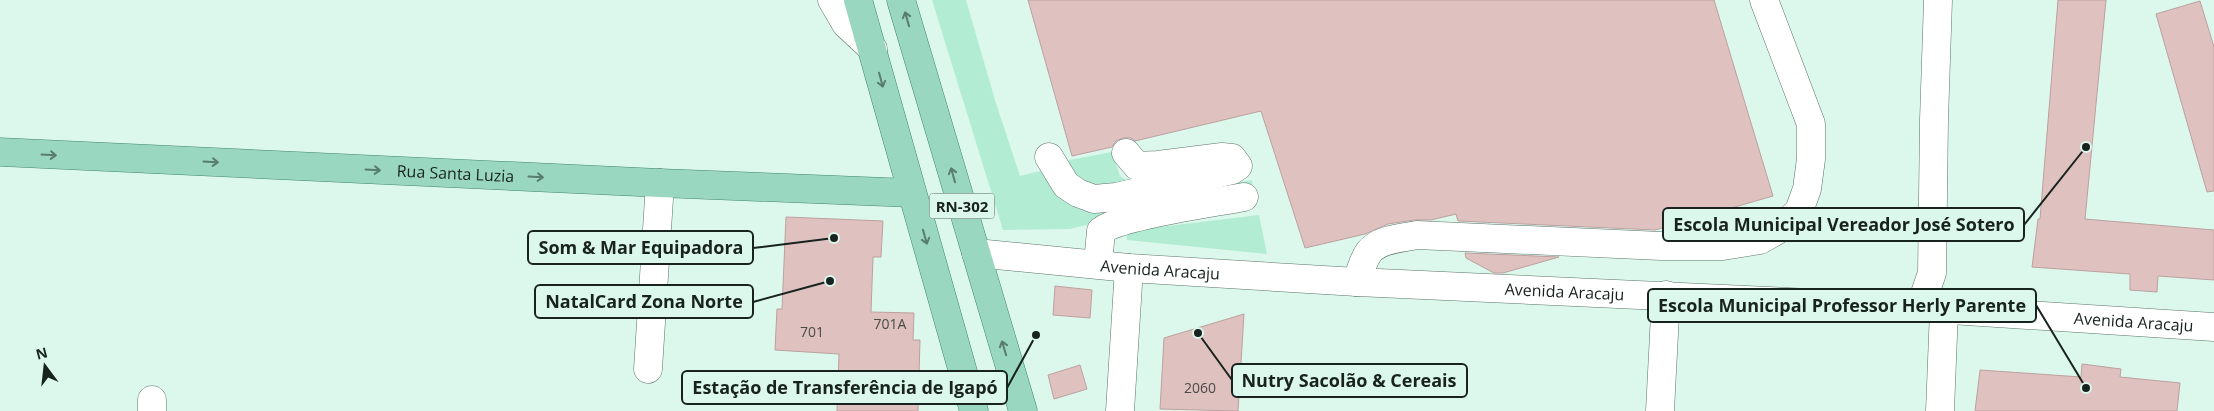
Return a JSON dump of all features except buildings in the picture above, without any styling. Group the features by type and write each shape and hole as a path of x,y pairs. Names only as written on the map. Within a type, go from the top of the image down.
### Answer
{"main road":[{"name":"RN-302","path":"858,0 974,411"},
{"name":"RN-302","path":"901,0 1023,411"},
{"name":"Rua Santa Luzia","path":"0,152 912,193"}],"street":[{"path":"832,0 846,24 873,49"},
{"path":"1357,282 1368,253 1372,249 1387,241 1417,235 1661,246 1723,246 1760,240 1782,228 1799,211 1807,189 1811,159 1811,124 1764,0"},
{"path":"1938,0 1934,120 1932,309 1940,411"},
{"path":"1049,157 1066,185 1078,193 1094,199 1116,197 1235,170 1238,166 1232,158 1222,157 1158,166 1137,166 1126,153"},
{"path":"648,369 660,183"},
{"path":"1098,264 1101,232 1108,226 1131,219 1244,197"},
{"name":"Avenida Aracaju","path":"976,253 1129,268 1357,282 1666,295 1932,309 2214,327"},
{"path":"1120,411 1129,268"},
{"path":"1660,411 1666,295"}],"green space":[{"path":"932,0 966,0 995,100 1020,176 1040,171 1078,209 1098,211 1252,180 1253,191 1070,229 1003,230"},
{"path":"1112,152 1120,176 1131,183 1103,195 1083,183 1068,167 1069,160"},
{"path":"1259,215 1267,254 1127,240 1126,231"}],"place":[{"name":"Escola Municipal Vereador José Sotero","path":"2086,147"},
{"name":"Som & Mar Equipadora","path":"834,238"},
{"name":"NatalCard Zona Norte","path":"830,281"},
{"name":"Nutry Sacolão & Cereais","path":"1198,333"},
{"name":"Estação de Transferência de Igapó","path":"1036,335"},
{"name":"Escola Municipal Professor Herly Parente","path":"2086,388"}]}
